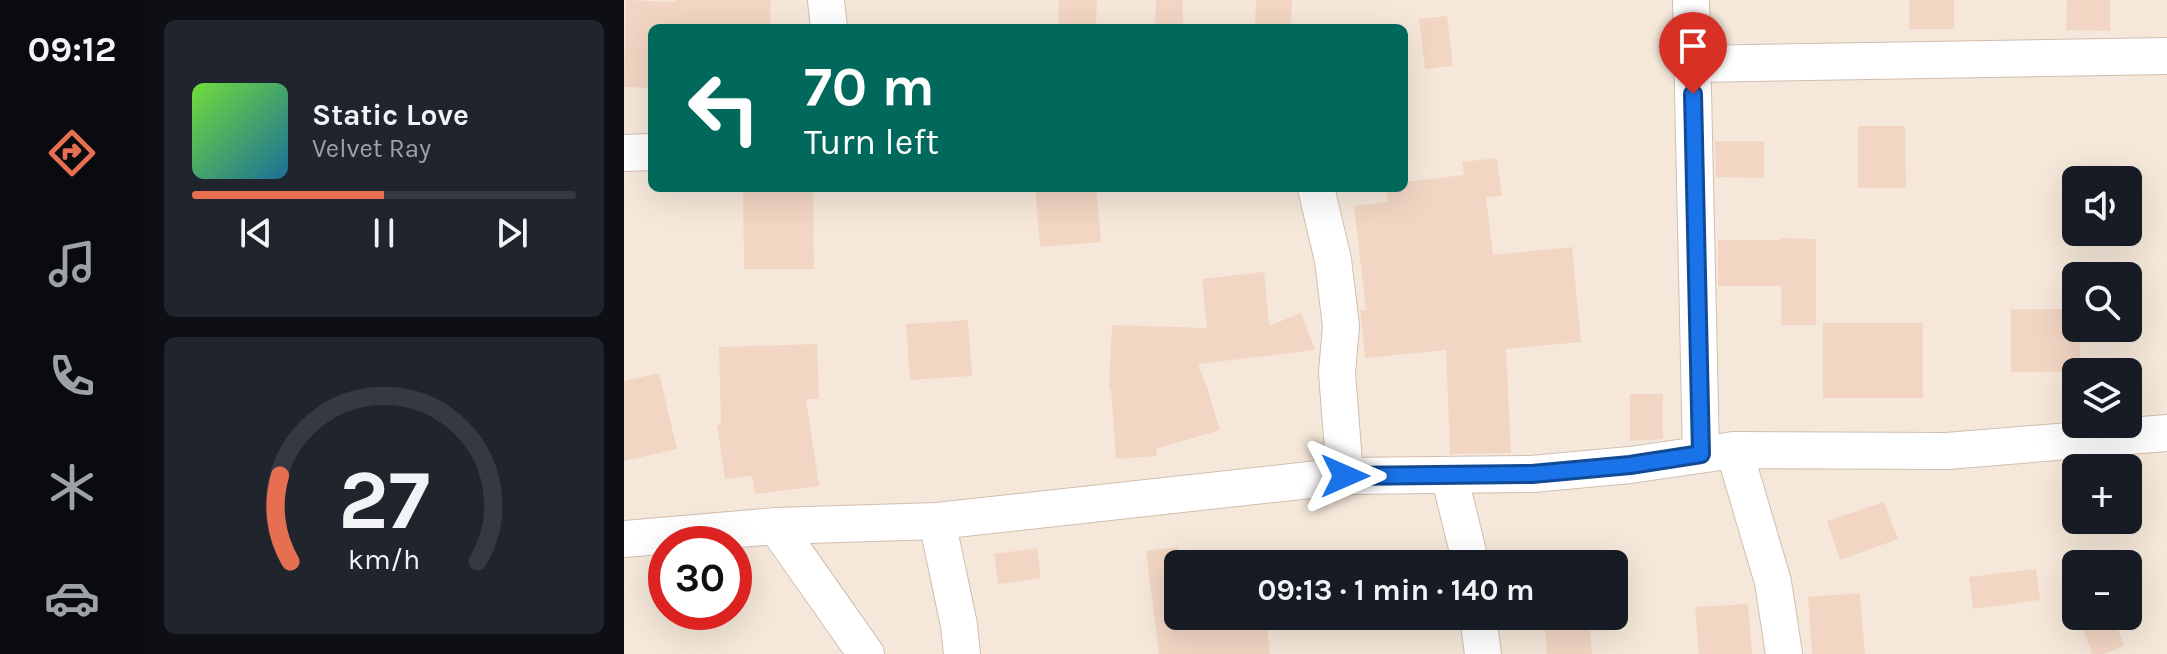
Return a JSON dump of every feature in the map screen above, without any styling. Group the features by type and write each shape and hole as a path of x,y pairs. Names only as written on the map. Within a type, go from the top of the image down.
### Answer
{"street":[{"path":"826,0 829,24"},
{"path":"1691,0 1692,64 1717,452 1773,582 1784,654"},
{"path":"1692,64 2167,56"},
{"path":"624,153 648,152"},
{"path":"1317,192 1333,260 1341,326 1337,373 1345,476"},
{"path":"624,539 776,526 937,521 1345,476 1546,473 1717,452 1947,451 2167,433"},
{"path":"1449,475 1468,550"},
{"path":"937,521 959,625 962,654"},
{"path":"776,526 866,654"},
{"path":"1480,630 1483,654"}],"shaded area":[{"path":"624,0 2167,0 2167,654 624,654"}],"building":[{"path":"626,0 771,0 770,24 648,24 648,88 624,87"},
{"path":"1059,0 1097,0 1096,24 1058,24"},
{"path":"1156,0 1183,0 1183,24 1155,24"},
{"path":"1256,0 1292,0 1291,24 1255,24"},
{"path":"1909,0 1954,0 1954,29 1909,29"},
{"path":"2067,0 2110,0 2110,31 2066,30"},
{"path":"1447,16 1453,66 1425,69 1419,19"},
{"path":"1858,126 1905,126 1906,188 1858,188"},
{"path":"1715,141 1764,141 1764,178 1716,177"},
{"path":"1497,158 1502,196 1486,197 1493,255 1572,247 1581,342 1506,349 1511,453 1450,454 1446,350 1365,358 1360,310 1366,310 1354,206 1388,202 1387,192 1408,192 1408,182 1464,175 1462,162"},
{"path":"743,192 813,192 814,269 744,269"},
{"path":"1035,192 1096,192 1101,242 1040,247"},
{"path":"1816,239 1816,325 1781,325 1781,286 1718,286 1718,240"},
{"path":"1264,272 1269,326 1301,313 1315,350 1198,364 1220,430 1156,449 1157,456 1116,459 1109,390 1112,325 1207,328 1202,279"},
{"path":"2011,309 2062,309 2062,342 2080,342 2080,358 2062,358 2062,372 2011,372"},
{"path":"968,320 972,376 910,380 906,324"},
{"path":"1823,323 1923,323 1923,398 1823,398"},
{"path":"817,344 819,399 806,399 819,486 755,494 752,476 725,479 717,425 721,425 719,347"},
{"path":"659,373 677,449 624,461 624,381"},
{"path":"1630,394 1663,394 1663,439 1630,441"},
{"path":"1884,502 1898,539 1840,560 1827,521"},
{"path":"1178,547 1178,550 1164,550 1164,630 1267,630 1270,654 1159,654 1146,551"},
{"path":"1037,548 1041,578 998,584 994,554"},
{"path":"2036,569 2040,600 1973,609 1969,577"},
{"path":"1860,593 1865,654 1812,654 1808,597"},
{"path":"1748,604 1752,654 1699,654 1695,607"},
{"path":"1545,630 1590,630 1592,654 1547,654"},
{"path":"2083,630 2118,630 2124,646 2104,654 2092,654"}],"route":[{"path":"1345,476 1532,474 1630,465 1701,454 1693,94"}]}
